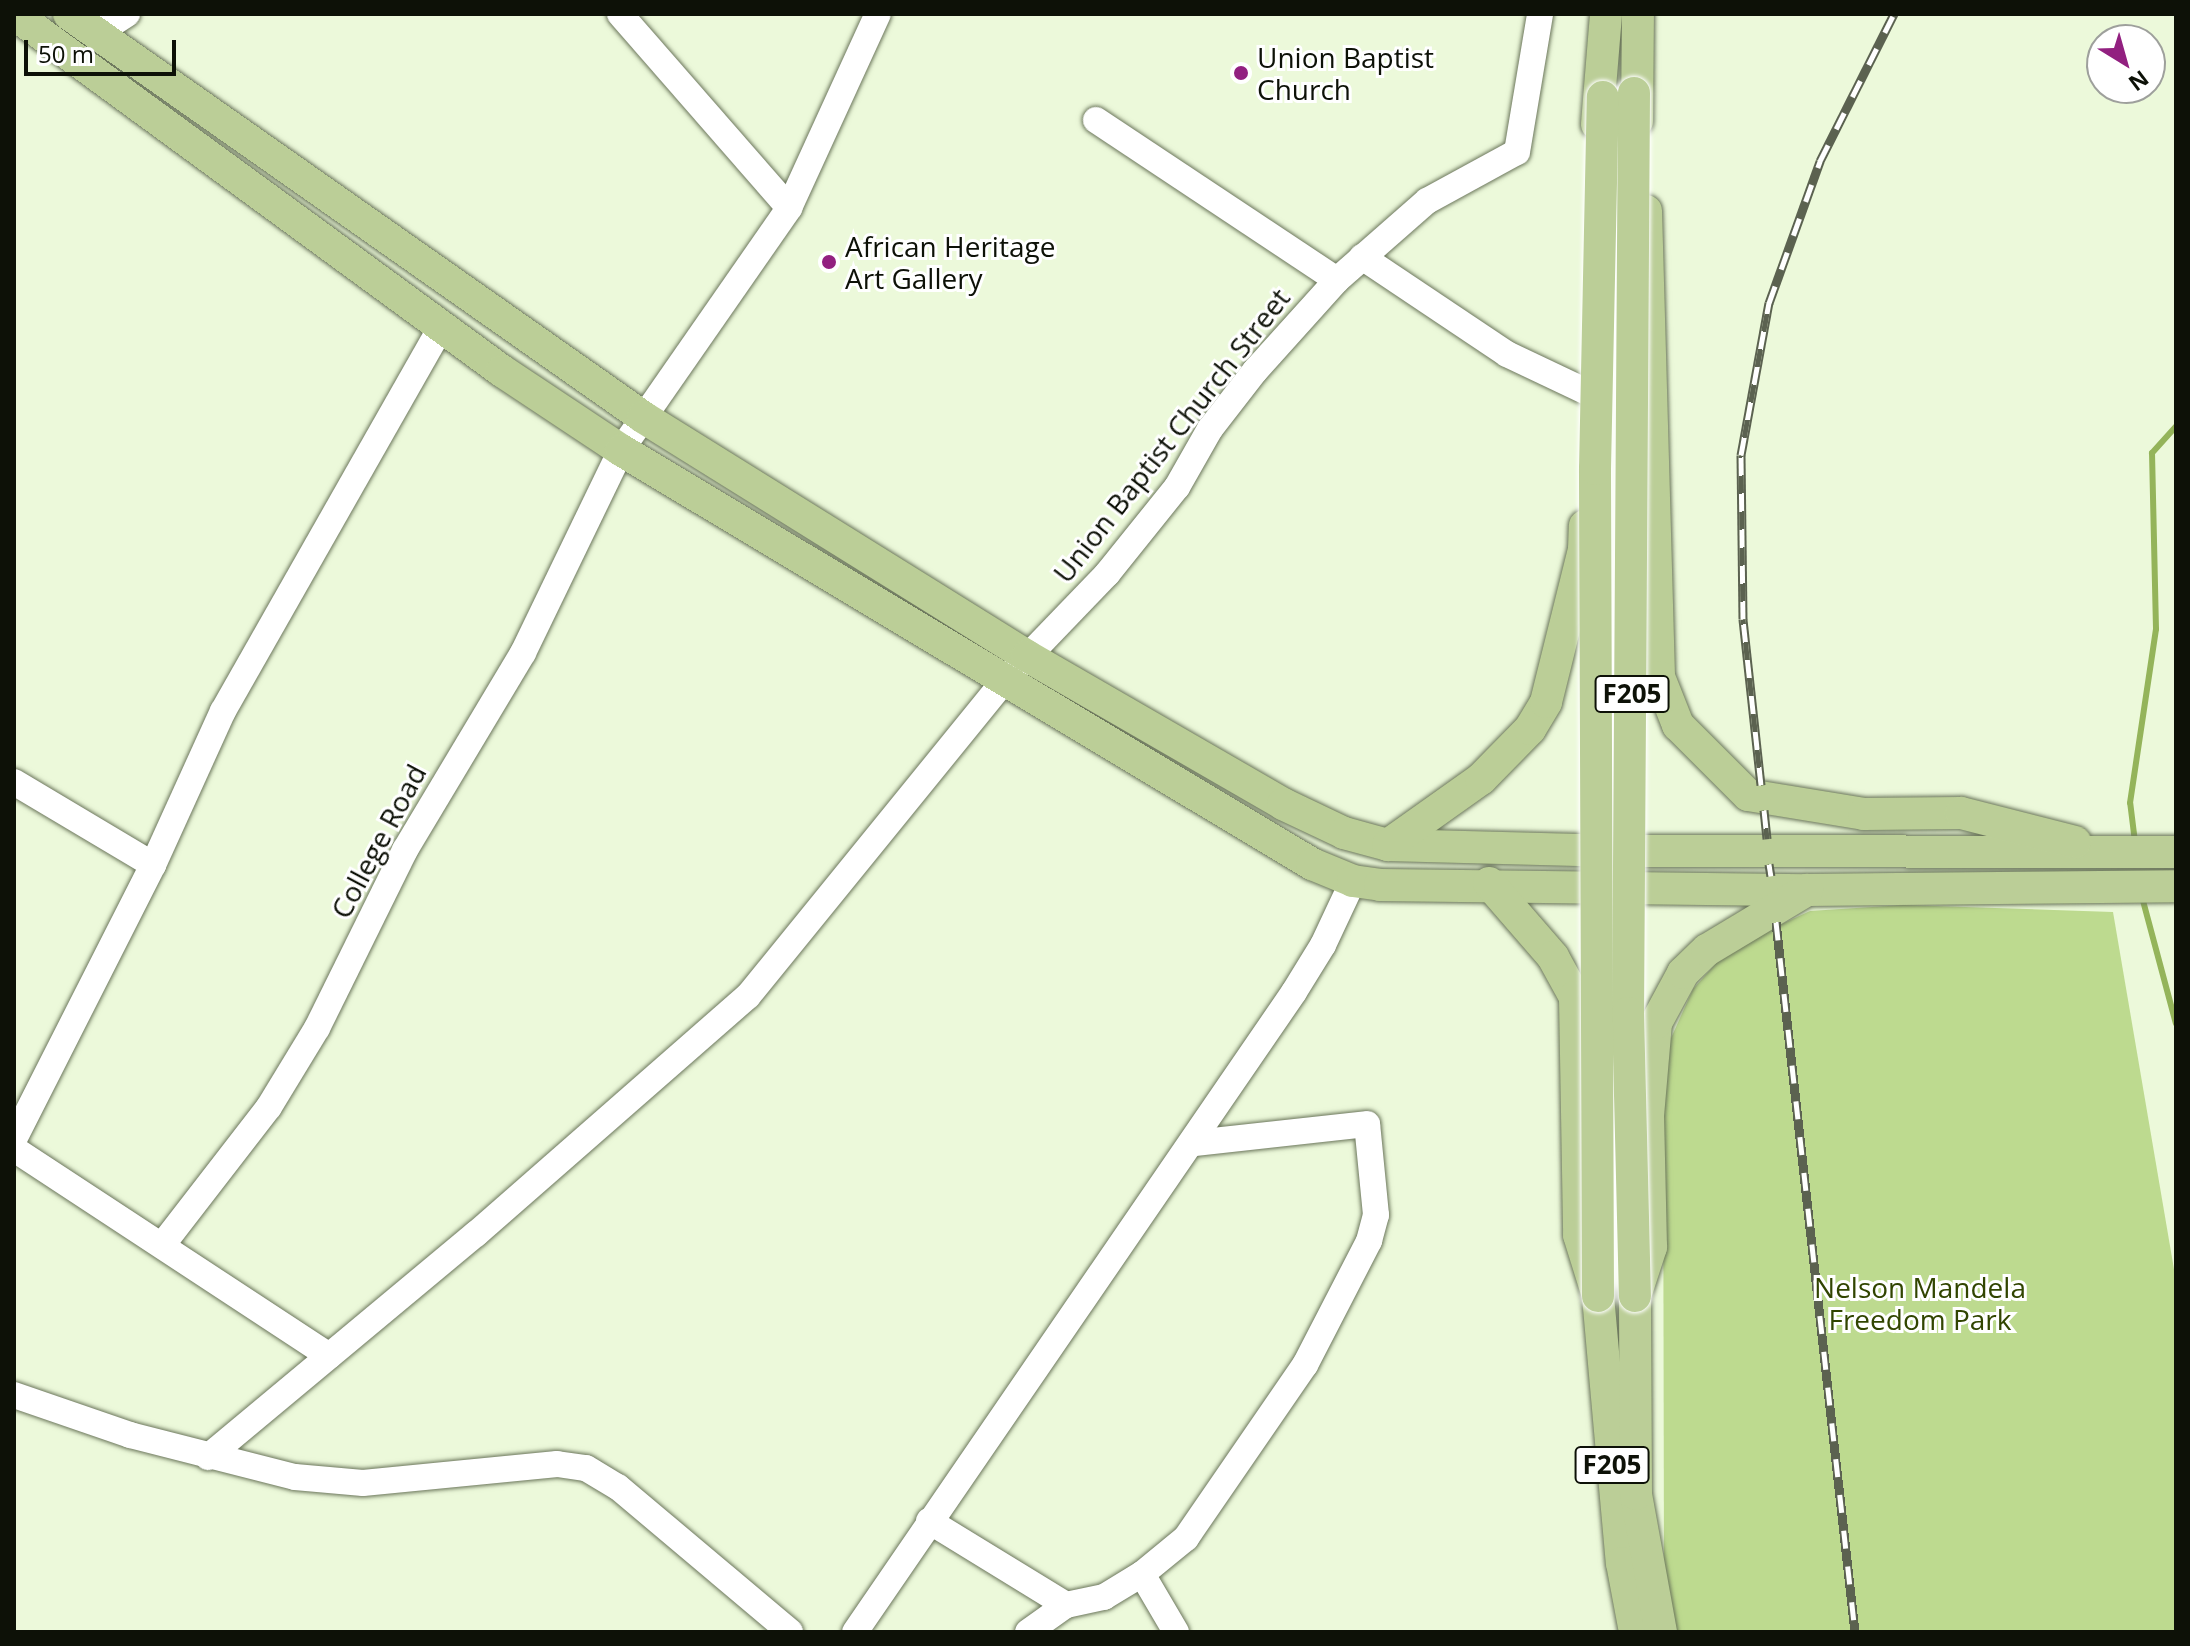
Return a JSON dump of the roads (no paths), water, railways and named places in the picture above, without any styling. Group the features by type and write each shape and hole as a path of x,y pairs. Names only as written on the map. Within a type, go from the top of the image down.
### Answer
{"main road":[{"path":"14,14 442,326 621,450 1004,681 1108,738 1312,864 1353,881 1380,885 1489,883 1807,890 2166,886"},
{"path":"69,14 643,417 1027,656 1283,804 1344,833 1388,845 1617,851 2162,852"},
{"path":"1606,14 1619,95 1648,228 1659,677 1678,725 1748,795 1864,814 1961,813 2026,826 2106,852"},
{"name":"F205","path":"1635,1632 1622,1563 1598,1296 1595,469 1619,95 1638,14"},
{"path":"1388,845 1481,779 1518,745 1546,702 1584,550 1589,163 1619,95"},
{"name":"F205","path":"1619,95 1628,1013 1635,1296"},
{"path":"1489,883 1553,957 1575,997 1579,1235 1598,1296"},
{"path":"1661,1632 1636,1494 1635,1296 1651,1247 1651,1056 1665,998 1707,950 1807,890"}],"street":[{"path":"96,34 127,14"},
{"path":"620,14 789,208"},
{"name":"College Road","path":"163,1244 269,1107 317,1028 405,850 523,653 621,450 789,208 878,14"},
{"name":"Union Baptist Church Street","path":"208,1457 672,1067 748,996 1004,681 1115,565 1177,487 1210,429 1255,371 1337,280 1427,201 1517,152 1540,14"},
{"path":"1096,120 1337,280"},
{"path":"1362,257 1507,354 1587,392"},
{"path":"14,1139 153,865 223,711 442,326"},
{"path":"14,782 153,865"},
{"path":"855,1632 929,1521 1194,1143 1323,945 1353,881"},
{"path":"1028,1632 1066,1605 1104,1597 1142,1574 1186,1538 1305,1365 1369,1241 1376,1215 1367,1124 1194,1143"},
{"path":"14,1149 163,1244 329,1356"},
{"path":"14,1395 208,1457 295,1477 363,1483 557,1464 608,1480 790,1632"},
{"path":"929,1521 1066,1605"},
{"path":"1142,1574 1176,1632"}],"waterway":[{"path":"2135,842 2130,803 2156,629 2152,453 2176,426"},
{"path":"2142,897 2176,1024"}],"railway":[{"path":"1761,785 1743,619 1741,455 1769,303 1820,161 1894,14"},
{"path":"1764,810 1767,839"},
{"path":"1769,864 1771,876"},
{"path":"1776,922 1855,1632"}],"place":[{"name":"Union Baptist Church","path":"1241,73"},
{"name":"African Heritage Art Gallery","path":"829,262"}],"park label":[{"name":"Nelson Mandela Freedom Park","path":"1920,1303"}]}
